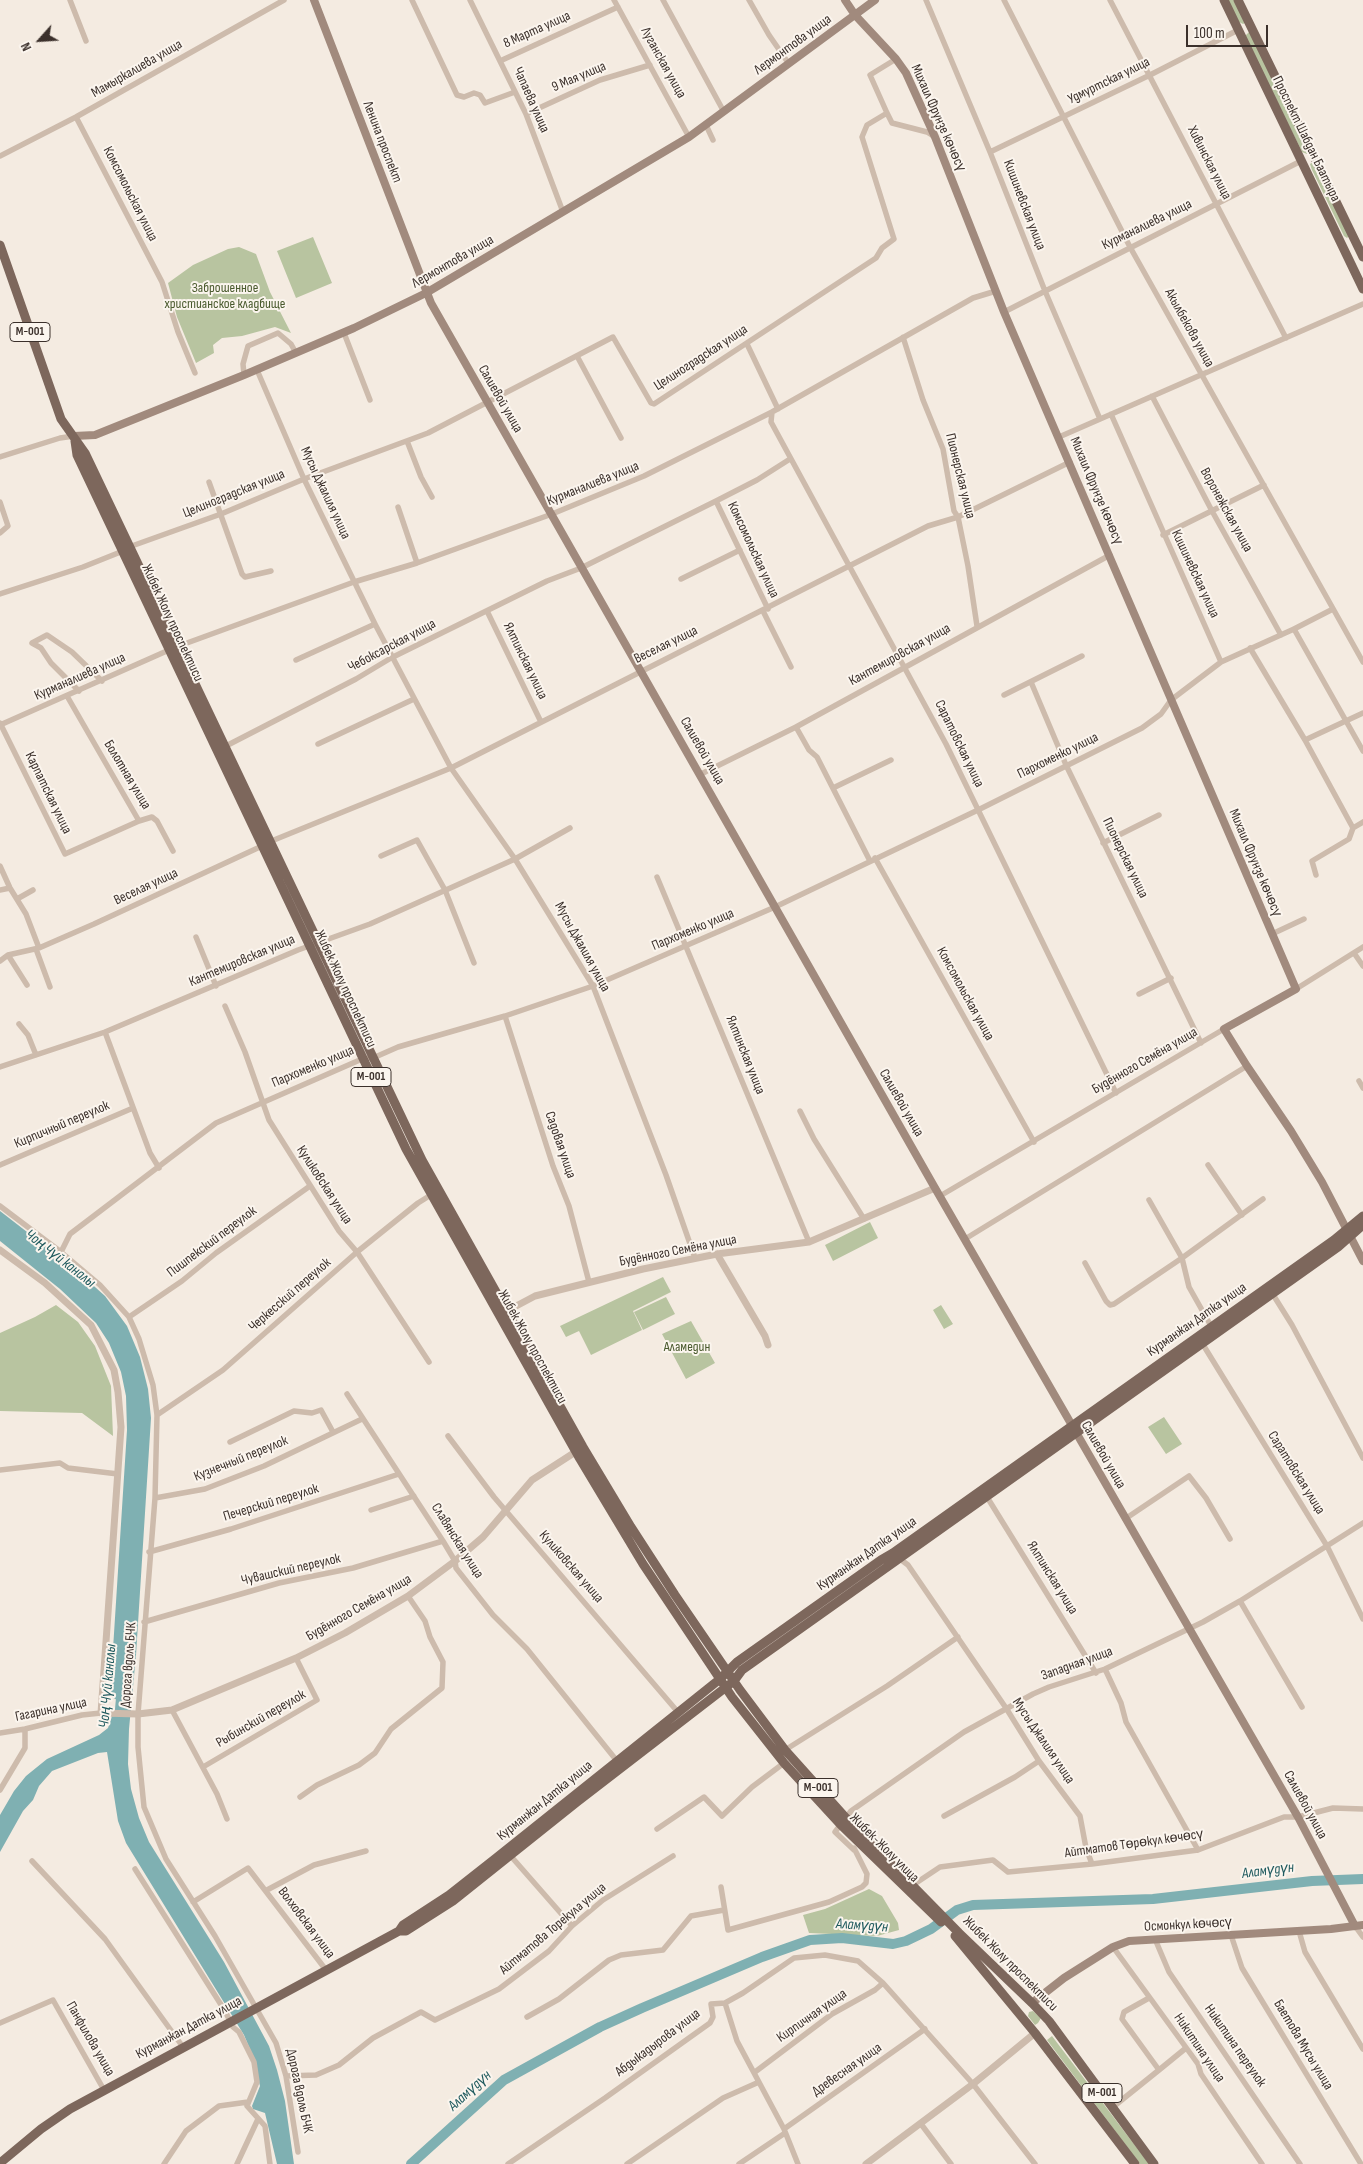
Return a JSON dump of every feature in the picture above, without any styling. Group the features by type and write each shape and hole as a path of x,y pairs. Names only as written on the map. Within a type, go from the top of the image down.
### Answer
{"main road":[{"name":"Ленина проспект","path":"314,0 426,292"},
{"name":"Михаил Фрунзе көчөсү","path":"845,0 855,15 896,59 906,73 935,137 1004,312 1296,989"},
{"name":"Лермонтова улица","path":"74,436 95,436 344,333 426,292 690,137 875,0"},
{"name":"Проспект Шабдан Баатыра","path":"1224,0 1363,289"},
{"name":"Проспект Шабдан Баатыра","path":"1238,0 1363,258"},
{"path":"1238,30 1250,24"},
{"path":"1301,161 1314,155"},
{"path":"1342,244 1353,238"},
{"name":"Жибек Жолу проспектиси","path":"0,244 61,419 85,453 126,549 220,749 314,944 373,1058 434,1193"},
{"path":"1351,264 1363,258"},
{"name":"Салиевой улица","path":"426,292 581,568 701,774 775,907 1359,1925"},
{"name":"Жибек Жолу проспектиси","path":"314,944 362,1059 434,1193 644,1564 725,1687"},
{"name":"Будённого Семёна улица","path":"1224,1029 1296,989"},
{"path":"1224,1029 1291,1131 1363,1260"},
{"name":"Курманжан Датка улица","path":"508,1853 677,1711 720,1679 743,1657 882,1559 1202,1343 1272,1293 1349,1232 1363,1216"},
{"name":"Курманжан Датка улица","path":"0,2163 41,2129 70,2109 399,1931 403,1925 508,1853 734,1681 742,1670 987,1497 1211,1326 1349,1232 1363,1226"},
{"name":"Жибек Жолу проспектиси","path":"579,1449 734,1681"},
{"name":"Жибек-Жолу улица","path":"734,1681 785,1750 843,1821 856,1846 931,1908"},
{"name":"Жибек-Жолу улица","path":"725,1687 784,1763 843,1821 913,1885 931,1908"},
{"name":"Жибек Жолу проспектиси","path":"931,1908 957,1935 1032,2003 1049,2021 1154,2164"},
{"name":"Осмонкул көчөсү","path":"1032,2003 1064,1978 1114,1947 1129,1941 1231,1936 1359,1925"},
{"name":"Жибек Жолу проспектиси","path":"957,1935 1035,2032 1135,2164"},
{"path":"1021,2015 1023,2005 1032,2003"},
{"path":"1035,2032 1049,2021"}],"street":[{"path":"70,0 86,41"},
{"name":"Мамыркалиева улица","path":"0,156 76,117 284,0"},
{"path":"412,0 457,95 464,97 474,93 480,95 485,102 515,92"},
{"name":"Чапаева улица","path":"470,0 526,114 563,212"},
{"name":"Луганская улица","path":"614,0 615,9 690,137"},
{"path":"663,0 724,112"},
{"path":"749,0 769,35 789,64"},
{"name":"Кишиневская улица","path":"926,0 990,152 1045,291 1100,419"},
{"name":"Акылбекова улица","path":"1004,0 1130,247 1363,662"},
{"name":"Хивинская улица","path":"1110,0 1286,338"},
{"name":"8 Марта улица","path":"500,61 615,9"},
{"name":"Удмуртская улица","path":"990,152 1150,75 1238,30"},
{"path":"896,59 870,75 887,113 892,122 927,132 935,137"},
{"name":"9 Мая улица","path":"526,114 600,80 647,66"},
{"name":"Целиноградская улица","path":"0,594 83,567 221,514 304,479 428,433 613,337 653,404 876,258 882,248 894,240 862,137 867,125 887,113"},
{"name":"Комсомольская улица","path":"76,117 162,282 178,332 195,373"},
{"path":"706,125 714,140"},
{"name":"Курманалиева улица","path":"1004,312 1301,161"},
{"name":"Курманалиева улица","path":"0,724 102,681 173,648 354,582 417,563 552,514 644,476 775,411 972,298 996,291"},
{"path":"1059,437 1363,304"},
{"path":"244,375 243,364 248,346 278,333 290,344 296,353"},
{"path":"344,333 370,400"},
{"name":"Пионерская улица","path":"903,337 923,400 943,449 954,511 958,517 968,566 977,626"},
{"name":"Саратовская улица","path":"747,344 775,411 771,422 906,668 978,810 1116,1093"},
{"path":"576,356 621,438"},
{"name":"Мусы Джалиля улица","path":"256,370 304,479 391,658 451,768 515,859 593,986 666,1176 695,1258"},
{"name":"Воронежская улица","path":"1152,396 1212,511 1281,635"},
{"name":"Кишиневская улица","path":"1110,414 1222,662"},
{"name":"Лермонтова улица","path":"0,457 60,438 74,436"},
{"path":"407,441 421,477 432,497"},
{"name":"Чебоксарская улица","path":"220,749 356,679 391,658 547,581 581,568 716,501 757,480 790,459"},
{"name":"Веселая улица","path":"8,954 38,949 266,844 451,768 928,526 958,517 1070,462"},
{"path":"209,482 243,576 271,571"},
{"path":"1163,535 1264,485"},
{"name":"Комсомольская улица","path":"716,501 740,550 791,668"},
{"path":"0,502 8,526 0,533"},
{"path":"398,507 417,563"},
{"path":"681,579 740,550"},
{"name":"Кантемировская улица","path":"701,774 796,727 906,668 977,626 1110,555"},
{"name":"Пархоменко улица","path":"61,1252 70,1234 216,1123 362,1059 373,1058 398,1046 504,1016 593,986 775,907 978,810 1148,725 1161,714 1171,700 1222,662 1294,629 1332,609"},
{"name":"Ялтинская улица","path":"487,611 541,722"},
{"path":"296,660 375,624"},
{"path":"1294,629 1363,751"},
{"path":"79,691 51,663 41,648 32,643 47,634 72,652 102,681"},
{"path":"1250,648 1305,740 1353,828"},
{"path":"1004,695 1082,656"},
{"name":"Пионерская улица","path":"1030,682 1066,765 1201,1043"},
{"name":"Болотная улица","path":"67,696 138,821 152,817 157,821 173,851"},
{"path":"318,744 414,699"},
{"path":"1305,740 1363,713"},
{"name":"Карпатская улица","path":"0,724 65,854 138,821"},
{"name":"Комсомольская улица","path":"796,727 809,750 817,757 872,860 1034,1142"},
{"path":"833,788 891,760"},
{"path":"1104,843 1159,815"},
{"path":"1316,875 1312,861 1349,839 1353,828 1363,822"},
{"name":"Кантемировская улица","path":"0,1067 105,1032 314,944 370,924 515,859 570,828"},
{"path":"381,856 417,840 445,890 474,963"},
{"path":"0,866 10,888 26,914 50,987"},
{"name":"Ялтинская улица","path":"658,877 809,1242"},
{"path":"0,890 10,888"},
{"path":"17,899 34,890"},
{"path":"1272,934 1304,919"},
{"path":"196,937 216,986"},
{"name":"Будённого Семёна улица","path":"1296,989 1363,947"},
{"path":"1354,953 1363,966"},
{"path":"0,961 8,954 27,985"},
{"path":"1139,994 1171,978"},
{"name":"Куликовская улица","path":"225,1006 245,1052 268,1120 339,1231 357,1252 430,1362"},
{"name":"Садовая улица","path":"504,1016 553,1166 569,1206 589,1282"},
{"path":"19,1024 28,1035 36,1055"},
{"name":"Будённого Семёна улица","path":"502,1313 535,1296 589,1282 716,1254 809,1242 864,1219 938,1192 1034,1142 1224,1029"},
{"path":"105,1032 150,1153 159,1168"},
{"path":"965,1239 1247,1066"},
{"path":"1359,1081 1363,1088"},
{"name":"Кирпичный переулок","path":"0,1165 133,1108"},
{"path":"800,1111 814,1140 864,1219"},
{"path":"1208,1165 1242,1215"},
{"name":"Пишпекский переулок","path":"129,1317 182,1281 216,1253 310,1186"},
{"name":"Черкесский переулок","path":"156,1415 223,1370 357,1252 418,1203 434,1193"},
{"path":"1085,1263 1110,1305 1182,1258 1263,1199"},
{"path":"1149,1200 1182,1258 1189,1287 1211,1326"},
{"name":"Дорога вдоль БЧК","path":"0,1206 61,1252 100,1285 129,1317 139,1339 153,1385 156,1415 155,1498 136,1714 144,1807 166,1859 276,2043 286,2076 298,2152"},
{"path":"0,1250 45,1283 91,1325 114,1370 121,1427 104,1713"},
{"path":"716,1254 766,1336 768,1345"},
{"path":"1272,1293 1292,1324 1363,1458"},
{"name":"Саратовская улица","path":"1202,1343 1327,1546 1363,1618"},
{"name":"Славянская улица","path":"347,1394 443,1541 455,1562 456,1568 492,1615 527,1648 617,1761"},
{"name":"Кузнечный переулок","path":"230,1442 294,1411 312,1413 321,1410 334,1432"},
{"name":"Кузнечный переулок","path":"155,1498 206,1489 264,1466 362,1418"},
{"name":"Куликовская улица","path":"448,1436 506,1512 677,1711"},
{"name":"Будённого Семёна улица","path":"104,1713 136,1714 172,1710 296,1658 345,1633 408,1596 455,1562 484,1537 532,1480 579,1449"},
{"path":"0,1470 60,1462 68,1468 118,1474"},
{"name":"Печерский переулок","path":"149,1552 293,1510 399,1474"},
{"path":"1125,1519 1189,1476 1206,1498 1230,1539"},
{"path":"371,1510 414,1496"},
{"name":"Ялтинская улица","path":"987,1497 1096,1673"},
{"name":"Западная улица","path":"843,1821 851,1811 964,1732 1006,1708 1049,1687 1105,1669 1240,1602 1363,1523"},
{"name":"Чувашский переулок","path":"144,1622 279,1583 353,1568 443,1541"},
{"name":"Мусы Джалиля улица","path":"900,1559 908,1565 1006,1708 1039,1761 1080,1816 1086,1848 1092,1864"},
{"path":"300,1797 317,1785 359,1765 375,1753 391,1729 442,1688 442,1662 430,1637 425,1621 408,1596"},
{"path":"1240,1602 1302,1707"},
{"path":"785,1750 887,1686 958,1637"},
{"name":"Рыбинский переулок","path":"203,1767 317,1700 296,1658"},
{"path":"1105,1669 1121,1703 1126,1722 1198,1850"},
{"path":"172,1710 203,1767 227,1820"},
{"name":"Гагарина улица","path":"0,1733 25,1730 82,1715 104,1713"},
{"path":"0,1790 25,1748 25,1730"},
{"path":"944,1816 1015,1777 1039,1761"},
{"path":"657,1829 704,1797 722,1816 752,1787 784,1763"},
{"name":"Айтматов Төрөкул көчөсү","path":"913,1885 940,1867 993,1860 1008,1872 1092,1864 1198,1850 1284,1818 1298,1817 1333,1808 1363,1809"},
{"path":"721,1887 728,1930 829,1902 862,1887 866,1883 867,1874 856,1846"},
{"name":"Волховская улица","path":"267,1890 314,1865 366,1851"},
{"path":"508,1853 572,1926"},
{"name":"Айтматова Торекула улица","path":"286,2076 316,2075 339,2065 374,2038 421,2012 435,2020 499,1989 549,1951 572,1926 603,1900 673,1856"},
{"path":"32,1861 105,1939 183,2047"},
{"name":"Волховская улица","path":"193,1902 248,1868 267,1890 326,1970"},
{"path":"135,1869 239,2032 254,2062 257,2082 247,2106 265,2126 270,2164"},
{"path":"527,2017 559,1999 609,1960 621,1955 663,1950 690,1916 724,1910"},
{"path":"1359,1925 1363,1937"},
{"path":"1299,1931 1305,1952 1363,2049"},
{"name":"Баетова Мусы улица","path":"1231,1936 1242,1968 1362,2164"},
{"name":"Никитина переулок","path":"1155,1939 1169,1972 1300,2164"},
{"name":"Никитина улица","path":"1114,1947 1198,2064 1201,2074 1262,2164"},
{"name":"Абдыкадырова улица","path":"508,2164 710,2023 714,2017 711,2004 725,2003 794,1958 825,1955 858,1961 883,1983 973,2084 1035,2164"},
{"name":"Кирпичная улица","path":"755,2072 832,2014 875,1990 883,1983"},
{"path":"1149,1998 1124,2012 1122,2019 1159,2070"},
{"name":"Панфилова улица","path":"0,2023 18,2017 53,2000 104,2090"},
{"path":"725,2003 737,2041 755,2072 798,2164"},
{"name":"Древесная улица","path":"739,2164 925,2029"},
{"path":"866,2164 922,2124 1035,2032"},
{"path":"1113,2107 1186,2048"},
{"path":"627,2164 723,2098 759,2082"},
{"path":"164,2164 186,2131 219,2106 248,2102"},
{"path":"237,2164 258,2119"},
{"path":"922,2124 951,2164"}],"green space":[{"path":"1228,0 1236,0 1245,23 1239,22"},
{"path":"1250,31 1309,152 1307,154 1302,152 1245,36"},
{"path":"1313,162 1349,236 1347,238 1344,236 1312,170 1310,164"},
{"path":"313,237 332,283 296,298 277,251"},
{"name":"Заброшенное христианское кладбище","path":"239,247 256,254 270,292 291,333 275,327 242,336 222,338 213,345 214,353 196,363 177,317 168,283 193,265 228,249"},
{"path":"870,1222 878,1238 833,1261 825,1245"},
{"path":"663,1277 671,1292 633,1311 642,1330 591,1355 579,1331 566,1337 560,1326"},
{"path":"666,1297 675,1314 643,1330 634,1312"},
{"path":"56,1305 78,1322 95,1346 111,1386 113,1436 82,1413 0,1411 0,1333"},
{"path":"941,1305 953,1324 944,1329 933,1310"},
{"name":"Аламедин","path":"691,1321 715,1363 686,1379 662,1334"},
{"path":"1164,1417 1182,1444 1166,1454 1148,1427"},
{"path":"869,1889 882,1896 898,1923 899,1930 877,1936 809,1933 803,1915 825,1909"},
{"path":"1033,2011 1041,2018 1035,2025 1028,2016 1029,2012"},
{"path":"1052,2036 1149,2164 1140,2164 1047,2040"}],"water":[{"path":"0,1211 76,1270 105,1296 127,1326 140,1357 148,1389 151,1418 136,1655 129,1729 128,1764 131,1789 139,1818 149,1842 224,1962 269,2046 285,2101 294,2164 277,2164 265,2113 253,2109 252,2106 260,2086 252,2054 244,2035 126,1843 118,1821 107,1752 98,1753 52,1771 39,1786 33,1800 23,1811 0,1852 0,1815 14,1791 26,1776 47,1759 99,1735 108,1728 112,1716 119,1717 119,1701 110,1696 127,1430 126,1396 121,1372 109,1343 96,1323 60,1289 0,1241"}],"waterway":[{"name":"Чоң Чүй каналы","path":"117,1718 119,1695"},
{"name":"Аламүдүн","path":"411,2164 504,2080 600,2027 762,1957 810,1940 842,1938 893,1944 906,1941 931,1929 957,1910 973,1905 1153,1899 1312,1881 1363,1879"}]}
